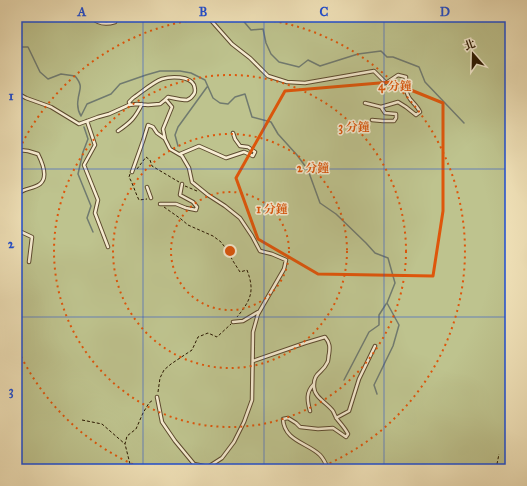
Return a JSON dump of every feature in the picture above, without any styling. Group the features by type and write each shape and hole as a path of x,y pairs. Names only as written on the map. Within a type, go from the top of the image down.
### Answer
{"lane":[{"path":"91,17 94,20 106,25 115,22"},
{"path":"208,17 232,44 250,58 268,76 287,82 305,83 374,71 386,83 398,75 406,77 405,88 410,99 418,107 420,112 416,115 398,102 381,108"},
{"path":"17,93 51,107 79,124 130,105 160,104 168,97 186,100 191,98 195,92 195,88 193,82 188,79 162,79 133,98 129,102 130,105"},
{"path":"157,397 162,422 194,464 208,467 222,458 234,442 244,422 252,400 253,332 258,314 284,269 286,260 260,251 240,218 192,182 189,168 182,156 170,149 165,139 163,129 172,107 168,101 165,100"},
{"path":"365,103 381,108 385,113 396,114 394,121 372,120"},
{"path":"118,131 135,117 142,104"},
{"path":"87,121 95,145 84,165 98,200 95,213 108,247"},
{"path":"132,172 148,125 153,127 157,133 165,139"},
{"path":"180,154 199,146 226,158 244,152 253,156 255,152 248,147 240,146 233,134"},
{"path":"17,149 38,154 45,171 44,178 40,184 20,192 17,196"},
{"path":"160,204 176,204 196,210 197,207 193,202 180,195 182,184"},
{"path":"147,187 151,198"},
{"path":"17,230 32,236 29,262"},
{"path":"233,322 243,321 260,311"},
{"path":"253,361 326,337 329,342 330,350 328,362 318,373 314,383 309,389 307,397 310,411"},
{"path":"336,418 349,411 359,379 375,346"},
{"path":"314,383 314,388 317,394 332,410 336,418 343,425 348,434 346,437 333,428 318,429 300,427 288,418 283,419 285,429 293,438 317,452 328,469"}],"path":[{"path":"151,198 139,200 129,177 132,172 139,168 146,157 150,160 152,166 182,184 196,191 202,190"},
{"path":"130,469 125,444 127,436 136,430 149,403 157,397 160,378 164,370 192,350 198,337 208,333 218,336 233,322 246,306 252,289 247,270 240,272 228,250 221,242 212,236 188,225 160,204"},
{"path":"82,420 102,424 125,444"},
{"path":"496,469 500,454"}],"highlighted area":[{"path":"391,82 443,103 443,211 433,276 318,274 258,239 236,178 285,91"}],"green space":[{"path":"17,17 510,17 510,469 17,469"}],"waterway":[{"path":"240,17 251,30 263,29 266,43 271,54 279,62 299,67 308,60 320,66 358,54 381,51 387,57 393,57 419,67 425,82 464,123"},
{"path":"17,48 28,47 40,72 48,79 61,74 75,76 80,86 78,110 81,116 87,104 111,94 120,84 160,71 180,71 191,73 205,80 213,98 220,103 228,104 235,97 245,94 252,117 271,122 278,134 308,170 320,203 336,214 375,253 388,258 395,283 387,303 399,325 393,346 374,385 377,394"},
{"path":"178,146 175,135 178,127 207,87"},
{"path":"84,127 88,139 83,152 78,174 91,206 87,218 93,232"},
{"path":"344,380 369,332 379,325 379,315 386,304"}]}
